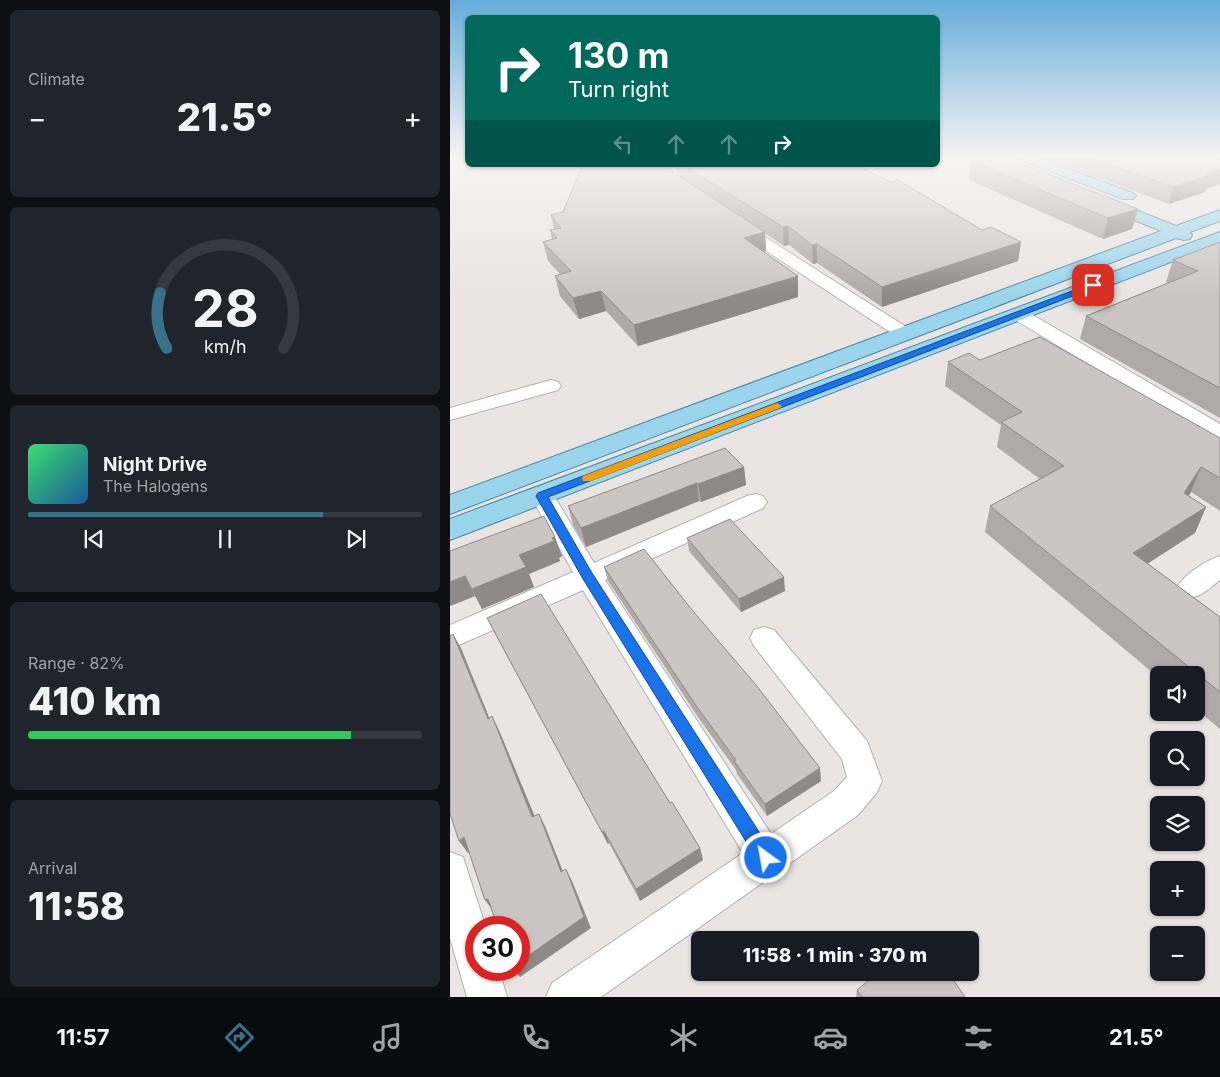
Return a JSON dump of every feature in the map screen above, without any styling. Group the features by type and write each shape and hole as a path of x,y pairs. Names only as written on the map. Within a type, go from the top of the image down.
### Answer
{"main road":[{"path":"1118,203 1198,231"},
{"path":"1132,203 1198,231"},
{"path":"450,530 1018,314 1198,231 1220,215"},
{"path":"450,505 905,334 1198,231"}],"street":[{"path":"727,218 905,334"},
{"path":"1018,314 1220,433"},
{"path":"450,414 551,386"},
{"path":"542,496 588,576 766,858"},
{"path":"450,638 755,502"},
{"path":"1189,589 1220,566"},
{"path":"566,997 846,803 865,780 856,752 764,638"},
{"path":"450,870 465,922"},
{"path":"482,981 487,997"}],"building":[{"path":"567,203 720,203 765,232 744,238 798,276 634,325 601,291 573,298 555,276 571,271 543,242 557,238 550,230 561,228 551,215 563,212"},
{"path":"744,203 936,203 982,230 991,227 1021,242 882,287 817,244 812,245 788,226 783,227"},
{"path":"1071,203 1121,203 1138,209 1108,218"},
{"path":"1220,242 1220,388 1086,316 1198,271 1173,260"},
{"path":"1040,337 1220,438 1220,478 1201,467 1184,493 1206,507 1133,553 1220,617 1220,692 1205,680 1205,666 1188,666 990,506 1064,466 1001,422 1022,412 948,362 969,353 980,360"},
{"path":"725,448 744,467 581,528 568,506"},
{"path":"544,516 555,537 552,538 554,541 519,555 526,567 472,589 465,576 450,582 450,551"},
{"path":"730,519 784,577 739,599 687,538"},
{"path":"644,549 692,610 756,685 820,768 765,804 734,761 736,760 697,707 604,567"},
{"path":"541,594 670,803 672,802 700,848 636,889 604,831 602,832 487,618"},
{"path":"453,634 488,719 492,716 532,817 539,814 561,872 566,869 584,917 530,954 530,916 494,916 488,899 485,900 464,837 459,841 450,814 450,636"},
{"path":"868,981 954,981 965,997 862,997 857,990"}],"slow traffic":[{"path":"587,478 777,406"}],"route":[{"path":"766,858 588,576 542,496 1093,285"}]}
